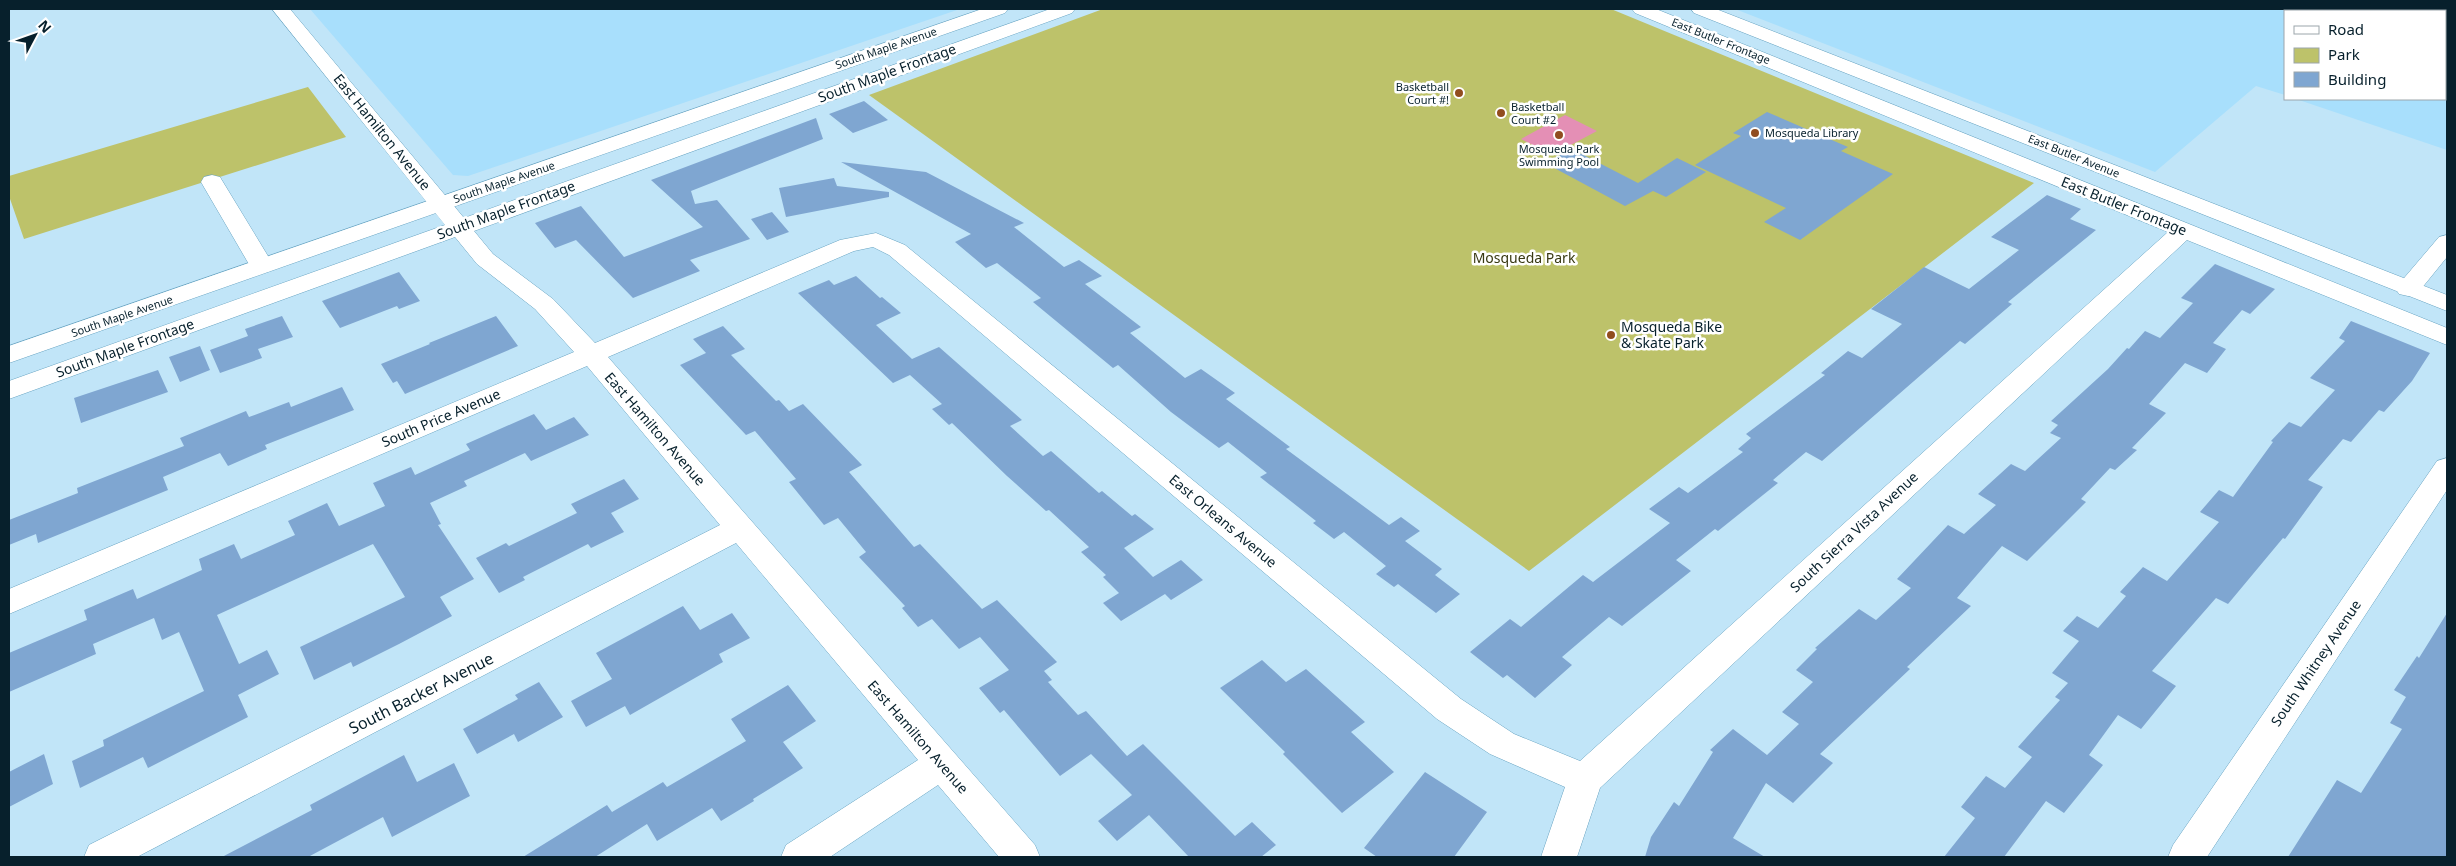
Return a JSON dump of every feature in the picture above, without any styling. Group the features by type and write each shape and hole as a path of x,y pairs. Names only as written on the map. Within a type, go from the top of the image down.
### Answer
{"street":[{"name":"East Hamilton Avenue","path":"281,9 486,259 544,304 590,354 1022,857"},
{"name":"South Maple Avenue","path":"9,355 999,9"},
{"name":"South Maple Frontage","path":"9,390 1066,9"},
{"name":"East Butler Frontage","path":"1640,9 2447,337"},
{"name":"East Butler Avenue","path":"1700,9 2447,304"},
{"path":"979,16 1003,32"},
{"path":"1801,74 1826,59"},
{"path":"212,182 262,266"},
{"name":"South Sierra Vista Avenue","path":"1558,857 1585,779 2184,230"},
{"name":"South Price Avenue","path":"9,602 848,245 876,240"},
{"name":"East Orleans Avenue","path":"876,240 897,250 1449,709 1502,744 1585,779"},
{"path":"2408,289 2447,242"},
{"name":"South Whitney Avenue","path":"2186,857 2447,468"},
{"name":"South Backer Avenue","path":"102,857 740,528"},
{"path":"799,857 941,764"}],"shaded area":[{"path":"310,9 960,9 468,176 453,175"},
{"path":"1735,9 2388,10 2284,10 2284,95 2256,86 2155,172"},
{"path":"2446,28 2447,150 2299,100 2446,100"},
{"name":"Mosqueda Park Swimming Pool","path":"1565,115 1597,131 1552,155 1521,139"}],"green space":[{"name":"Mosqueda Park","path":"1103,9 1611,9 2034,183 1529,571 869,95"},
{"path":"308,87 346,137 24,239 9,196 9,176"}],"building":[{"path":"864,101 888,120 853,133 829,114"},
{"path":"1767,112 1848,147 1841,151 1893,174 1800,240 1764,222 1786,208 1695,165 1741,136 1733,133"},
{"path":"816,118 823,139 691,191 695,204 717,200 750,239 690,260 700,271 633,298 576,240 555,248 535,223 581,206 624,257 703,227 651,180"},
{"path":"1572,149 1638,183 1677,158 1706,172 1666,197 1653,191 1625,206 1545,163"},
{"path":"841,162 926,172 1024,223 1014,227 1064,267 1079,260 1102,276 1085,284 1141,327 1130,333 1185,378 1201,369 1235,393 1226,399 1290,447 1286,449 1389,525 1401,517 1420,531 1405,541 1442,569 1435,575 1460,594 1436,613 1398,584 1394,587 1376,574 1386,566 1344,532 1334,539 1313,523 1316,521 1260,477 1267,473 1228,442 1219,448 1171,412 1118,365 1113,368 1033,302 1041,298 997,263 986,268 955,242 971,234"},
{"path":"834,178 837,186 889,192 889,197 786,217 779,188"},
{"path":"2047,195 2081,209 2070,219 2096,230 2008,302 2012,304 1965,344 1960,341 1822,461 1806,452 1773,480 1778,483 1718,531 1715,529 1676,560 1691,571 1622,626 1609,617 1562,657 1572,665 1535,698 1507,675 1503,678 1470,652 1510,619 1521,627 1583,575 1593,582 1670,523 1649,509 1679,487 1688,493 1743,452 1738,449 1751,438 1746,434 1825,375 1821,373 1848,351 1862,358 1902,324 1871,309 1924,267 1969,289 2019,250 1991,237"},
{"path":"772,212 789,232 767,240 751,219"},
{"path":"2215,264 2275,289 2250,314 2242,310 2213,343 2226,349 2207,373 2185,363 2149,404 2166,413 2132,448 2137,450 2115,470 2110,468 2081,499 2086,502 2027,561 2002,546 1957,598 1971,606 1907,667 1910,669 1820,754 1833,763 1793,803 1766,783 1733,838 1765,857 1645,857 1651,837 1674,802 1679,806 1713,752 1710,750 1733,729 1767,755 1799,724 1782,712 1813,682 1796,670 1817,649 1815,648 1859,609 1876,620 1911,588 1897,579 1948,525 1964,534 1996,505 1978,494 2011,464 2025,471 2061,438 2050,433 2058,425 2051,421 2108,369 2127,348 2129,349 2145,331 2160,338 2193,303 2181,298"},
{"path":"399,272 420,301 399,309 397,306 340,328 322,301"},
{"path":"856,276 880,298 882,297 901,313 876,325 912,359 939,347 1022,420 1010,426 1043,456 1051,451 1099,493 1102,491 1132,516 1135,514 1154,529 1124,548 1153,577 1181,560 1203,580 1171,600 1165,594 1121,621 1103,603 1119,593 1103,577 1106,575 1081,552 1089,547 1049,510 1046,511 1007,476 952,423 949,425 932,409 942,404 910,375 893,383 798,293 829,280 834,285"},
{"path":"282,316 293,337 258,349 262,358 220,373 210,350 248,336 245,329"},
{"path":"496,316 518,346 405,394 397,381 393,383 381,364 429,343"},
{"path":"2351,321 2430,353 2412,381 2384,412 2379,410 2351,442 2343,439 2308,480 2323,487 2285,539 2283,538 2228,604 2216,598 2152,671 2176,686 2141,729 2118,715 2089,755 2103,765 2064,813 2046,801 2004,857 1944,857 1975,818 1961,807 1986,776 2005,788 2032,757 2018,747 2060,700 2055,697 2068,683 2052,673 2079,641 2063,631 2077,616 2098,628 2126,596 2120,592 2143,567 2167,581 2219,522 2200,512 2219,490 2233,497 2273,442 2271,441 2289,422 2301,427 2335,390 2310,378 2345,341 2339,338"},
{"path":"723,326 745,349 731,355 776,401 779,400 789,411 803,404 862,465 849,472 914,547 920,544 982,609 997,600 1057,662 1044,671 1052,680 1048,682 1078,715 1086,711 1127,756 1143,744 1235,836 1252,822 1276,845 1261,857 1189,857 1149,815 1117,841 1098,821 1132,795 1091,754 1060,776 1004,710 1000,713 979,688 1009,670 980,637 959,649 932,619 918,627 902,608 905,606 859,557 866,552 838,518 824,525 789,482 796,479 755,431 746,435 680,365 706,353 693,339"},
{"path":"200,346 210,370 180,382 169,357"},
{"path":"158,370 168,392 81,423 74,398"},
{"path":"342,387 354,410 265,445 267,449 228,466 220,453 163,477 168,490 38,543 36,534 9,545 9,520 78,493 77,488 184,446 180,438 246,411 249,417 289,402 291,407"},
{"path":"534,414 546,430 574,417 589,435 531,461 525,453 464,481 467,486 430,503 441,524 438,525 474,579 440,597 452,616 353,667 351,662 314,680 300,647 405,597 373,544 217,615 239,664 267,650 279,674 238,695 248,717 148,768 143,757 80,788 72,761 104,746 103,740 204,691 179,632 162,640 154,618 93,644 96,654 9,692 9,653 87,620 84,610 133,589 137,599 202,570 199,559 234,544 241,559 295,535 288,521 327,503 339,526 385,506 373,483 411,467 415,475 470,450 466,444"},
{"path":"624,479 639,499 611,513 624,532 591,548 588,544 523,577 525,580 499,593 476,558 506,543 509,546 577,513 571,504"},
{"path":"683,606 700,630 732,613 750,638 719,654 723,662 630,715 625,706 586,727 571,701 612,679 596,653"},
{"path":"2447,613 2447,857 2288,857 2337,780 2361,793 2402,729 2390,723 2406,697 2394,690 2417,656 2419,658"},
{"path":"1262,660 1286,682 1306,669 1365,722 1351,732 1394,772 1342,813 1283,754 1285,752 1220,688"},
{"path":"539,682 563,717 518,742 514,734 477,754 463,729 518,699 515,695"},
{"path":"788,685 816,721 783,742 803,768 753,799 754,801 721,821 712,808 657,841 647,824 595,857 523,857 607,805 612,812 663,782 667,787 746,741 731,719"},
{"path":"44,754 53,784 9,807 9,772"},
{"path":"404,755 417,782 454,763 470,796 392,837 383,817 308,857 222,857 312,810 310,805"},
{"path":"1425,772 1487,812 1454,857 1377,857 1364,848"}],"place":[{"name":"Basketball Court #!","path":"1459,93"},
{"name":"Basketball Court #2","path":"1501,113"},
{"name":"Mosqueda Library","path":"1755,133"},
{"name":"Mosqueda Park Swimming Pool","path":"1559,135"},
{"name":"Mosqueda Bike & Skate Park","path":"1611,335"}]}
